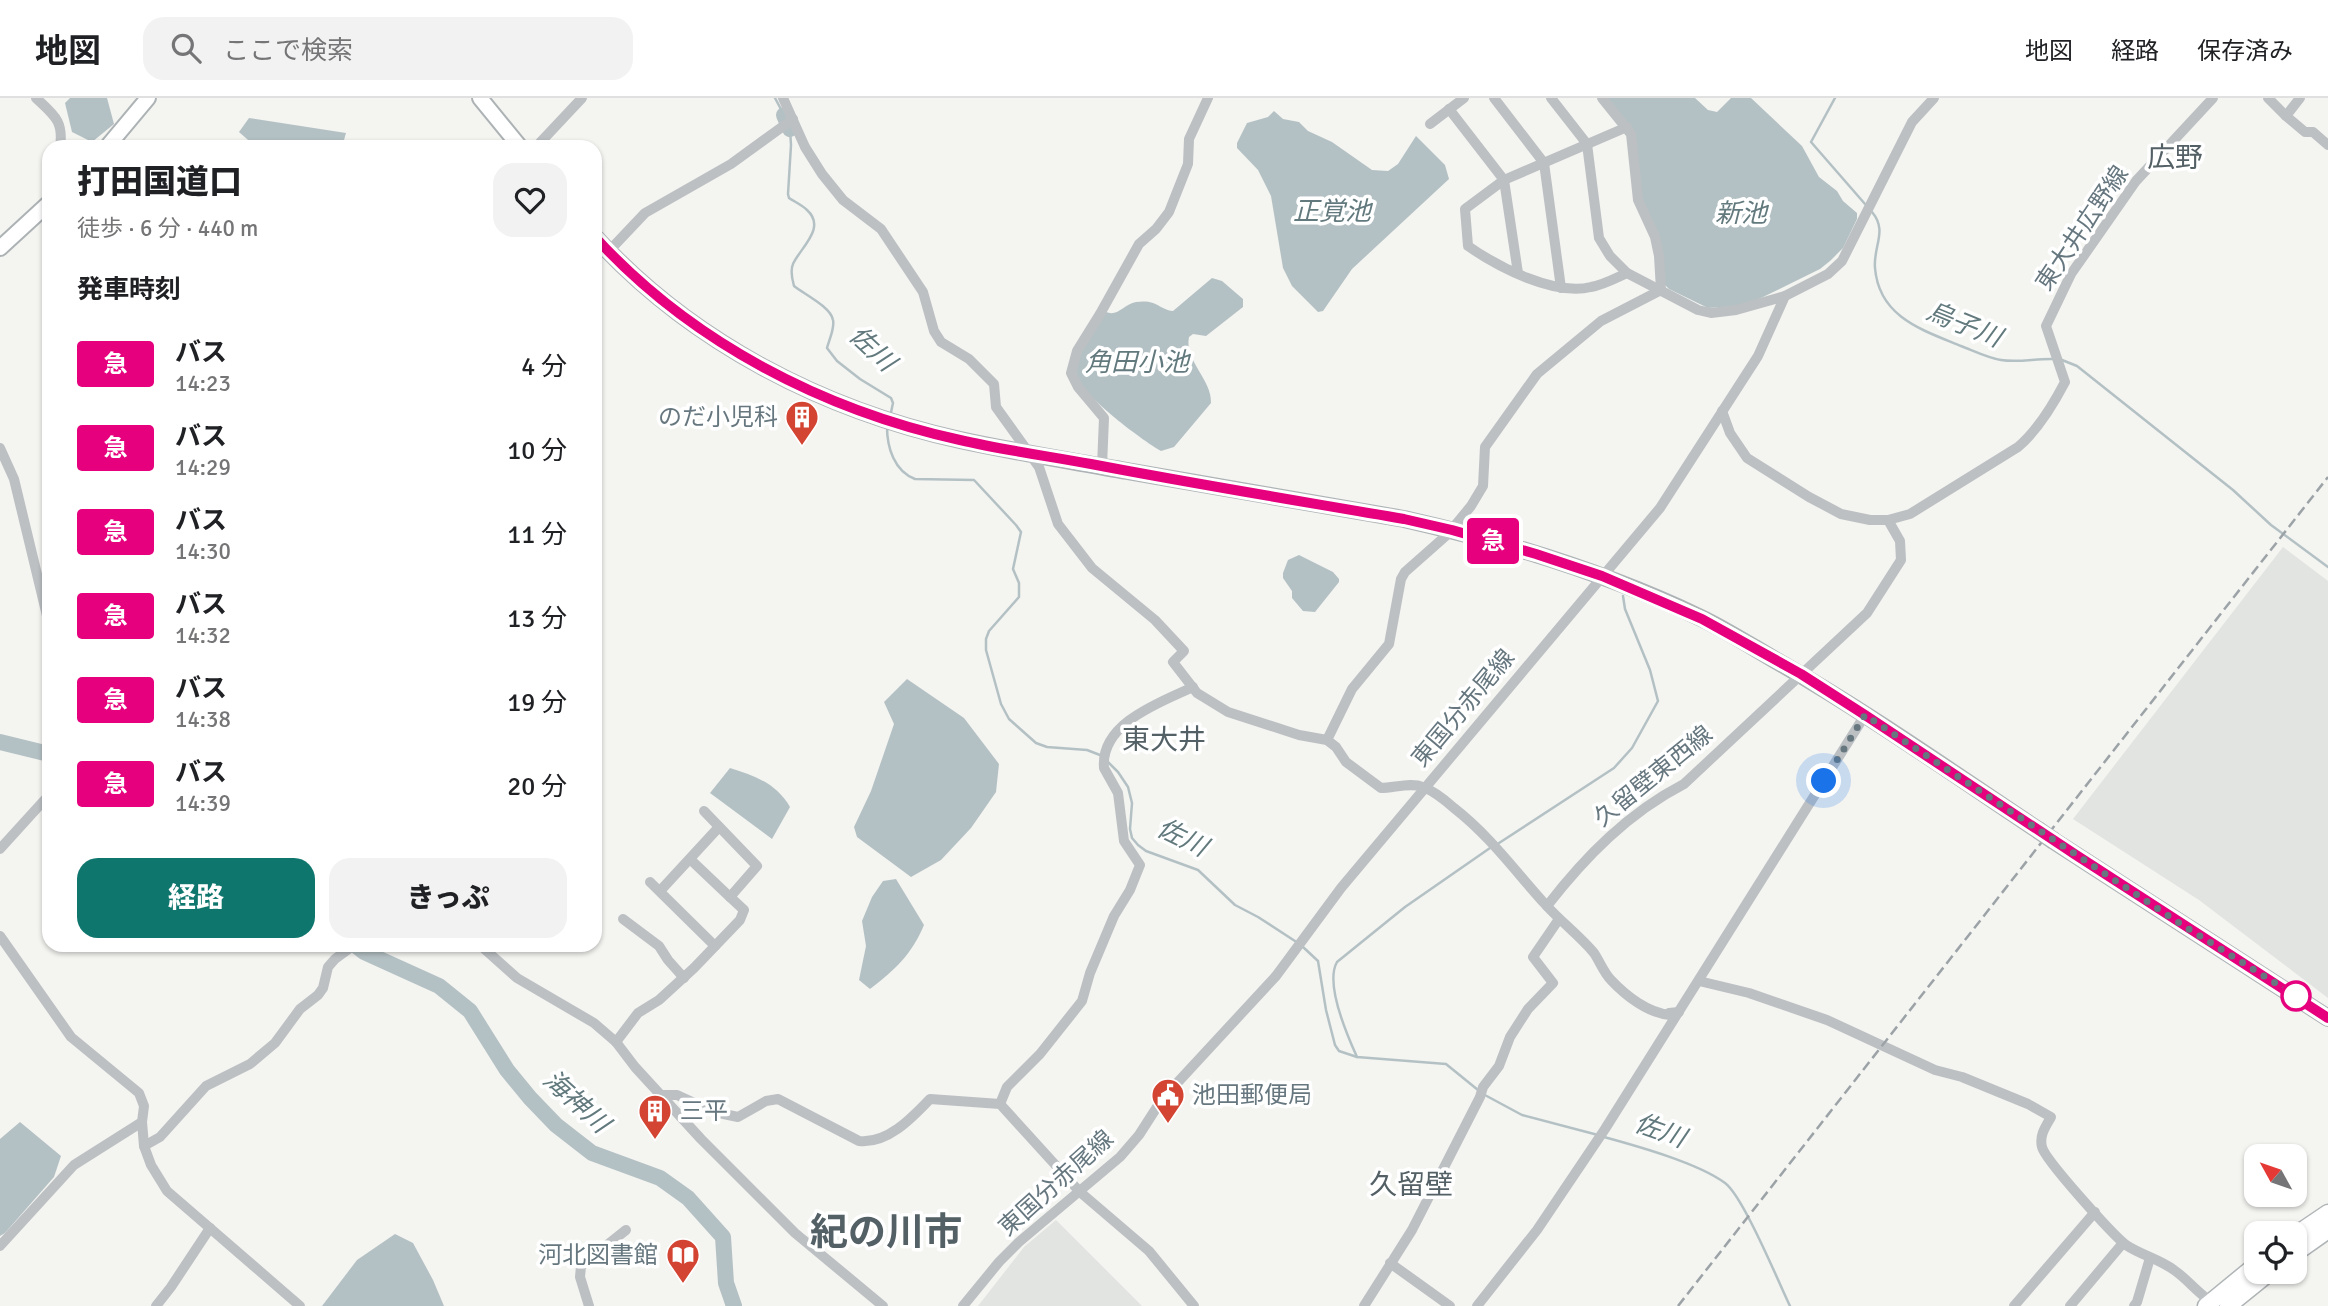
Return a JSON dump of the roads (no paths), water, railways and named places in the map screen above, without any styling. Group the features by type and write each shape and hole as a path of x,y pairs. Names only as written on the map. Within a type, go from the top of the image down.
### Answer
{"highway":[{"path":"2307,1227 2328,1213"},
{"path":"2307,1245 2328,1230"},
{"path":"2212,1305 2244,1276"},
{"path":"2228,1306 2255,1284"}],"main road":[{"path":"113,140 148,98"},
{"path":"480,98 514,140"},
{"path":"0,248 42,209"},
{"path":"602,244 649,288 696,326 747,360 790,382 889,421 960,440 1404,519 1452,530 1602,576 1702,619 1801,674 2328,1018"}],"street":[{"path":"36,98 61,125 60,140"},
{"path":"543,140 582,98"},
{"path":"783,98 789,122 822,174 844,200 881,229 923,292 934,331 941,342 969,359 994,384 996,407 1039,467 1058,524 1091,568 1155,620 1184,650 1173,662 1197,693 1228,712 1299,735 1327,740 1336,747 1346,762 1381,788 1413,785 1424,787 1447,802 1483,831 1547,906 1593,952 1610,980 1646,1008 1659,1014 1679,1012"},
{"path":"1102,466 1104,418 1071,373 1077,351 1139,244 1156,229 1169,212 1188,164 1189,139 1208,98"},
{"path":"1430,124 1464,98"},
{"path":"1494,98 1544,163 1561,288"},
{"path":"1551,98 1587,144 1599,238 1610,256 1627,273 1698,310 1711,313 1736,310 1785,296 1828,274 1842,261 1912,122 1934,98"},
{"path":"1602,98 1630,134 1638,200 1655,237 1661,290"},
{"name":"東大井広野線","path":"1722,411 1730,433 1747,458 1810,498 1841,514 1870,520 1888,520 1910,514 2018,447 2030,437 2065,382 2046,326 2071,274 2136,181 2213,98"},
{"path":"2268,98 2305,132 2313,132 2328,145"},
{"path":"2286,116 2300,98"},
{"path":"1450,109 1504,180 1518,273"},
{"path":"609,251 645,213 731,164 789,122"},
{"path":"1627,127 1504,180 1465,209 1468,246 1518,273 1561,288 1573,289 1593,287 1627,273"},
{"path":"1327,740 1352,689 1389,644 1401,579 1405,572 1452,530 1471,506 1483,486 1485,447 1537,374 1601,321 1661,290"},
{"name":"東国分赤尾線","path":"963,1306 1019,1242 1120,1157 1178,1082 1258,997 1341,888 1424,787 1660,508 1758,356 1785,296"},
{"path":"0,448 14,478 42,596"},
{"name":"久留壁東西線","path":"1547,906 1588,856 1639,811 1658,797 1684,785 1867,613 1901,559 1900,541 1888,520"},
{"path":"1000,1104 1007,1087 1040,1054 1082,1001 1090,973 1114,916 1130,890 1140,865 1124,841 1118,793 1104,759 1109,743 1136,714 1194,687"},
{"path":"1477,1306 1537,1230 1605,1129 1865,715"},
{"path":"0,849 42,803"},
{"path":"704,811 757,866 730,897"},
{"path":"660,891 719,827"},
{"path":"616,1042 638,1013 659,1000 684,978 740,920 744,910 690,859"},
{"path":"650,882 715,946"},
{"path":"623,919 659,946 684,978"},
{"path":"1364,1306 1412,1230 1482,1092 1499,1066 1510,1037 1522,1018 1553,983 1533,957 1559,919"},
{"path":"0,936 71,1037 139,1093 144,1106 144,1146 151,1165 167,1191 300,1306"},
{"path":"144,1146 160,1137 206,1086 250,1063 275,1044 300,1009 318,995 323,988 328,967 345,952"},
{"path":"489,952 517,978 594,1023 616,1042 701,1139 795,1233 883,1306"},
{"path":"1699,981 1749,993 1827,1020 1935,1070 1962,1077 2028,1104 2051,1117 2041,1135 2045,1155 2123,1243 2172,1268 2212,1305"},
{"path":"660,1095 677,1094 714,1112 738,1116 765,1101 778,1099 859,1140 873,1142 899,1127 930,1100 1000,1104 1080,1192 1149,1251 1194,1306"},
{"path":"0,1246 74,1165 142,1122"},
{"path":"2014,1306 2095,1212"},
{"path":"156,1306 172,1287 210,1228"},
{"path":"589,1306 580,1277 581,1266 626,1230"},
{"path":"2070,1306 2123,1243"},
{"path":"2134,1306 2150,1258"},
{"path":"1390,1264 1450,1306"},
{"path":"2234,1306 2241,1306"}],"water":[{"path":"70,98 107,98 114,124 94,140 88,140 72,132 65,103"},
{"name":"新池","path":"1607,98 1695,98 1708,110 1717,112 1731,98 1751,98 1802,146 1819,177 1837,191 1843,201 1857,213 1857,219 1843,248 1820,269 1739,306 1708,308 1669,289 1665,285 1641,199 1632,131"},
{"name":"正覚池","path":"1274,111 1283,119 1299,122 1308,131 1332,142 1372,170 1388,171 1398,164 1416,136 1445,165 1449,179 1352,269 1323,311 1318,312 1292,286 1283,268 1271,196 1258,170 1237,148 1247,123 1268,117"},
{"path":"249,118 346,133 344,140 248,140 239,132"},
{"name":"角田小池","path":"1212,278 1222,281 1243,299 1243,307 1206,336 1193,334 1189,337 1190,354 1207,386 1211,403 1174,447 1161,451 1098,403 1079,380 1077,363 1087,340 1106,312 1118,312 1132,303 1143,301 1173,311"},
{"path":"1299,555 1333,572 1339,579 1315,612 1303,611 1292,598 1292,591 1283,578 1288,560"},
{"path":"907,679 964,718 999,764 996,792 971,828 941,860 911,877 857,837 854,827 871,791 894,724 884,702"},
{"path":"730,768 771,786 790,807 772,839 710,793"},
{"path":"896,879 924,925 902,961 870,989 859,980 866,946 862,921 872,897 883,881"},
{"path":"20,1122 61,1156 54,1177 0,1236 0,1139"},
{"path":"395,1234 413,1243 444,1306 322,1306 357,1260"}],"waterway":[{"name":"佐川","path":"775,98 784,115"},
{"name":"烏子川","path":"1835,98 1811,142 1865,204"},
{"name":"佐川","path":"784,115 790,129"},
{"name":"佐川","path":"790,129 789,198 807,210 814,224 810,238 792,267 794,286 831,315 833,327 827,348 837,361 860,379 891,398 893,403 890,417"},
{"name":"烏子川","path":"1872,212 1879,226 1875,260 1878,285 1885,299 1905,319 1932,334 1996,359 2055,359"},
{"name":"烏子川","path":"2062,360 2077,366 2233,490 2271,525 2328,567"},
{"name":"佐川","path":"887,427 893,458 908,475 915,479 974,480 1021,532 1013,569 1019,583 1019,597 989,631 986,639 986,650 1001,704 1009,719 1036,743 1047,747 1087,750 1100,755"},
{"path":"1496,845 1614,768 1632,748 1658,701 1650,670 1625,609 1623,596"},
{"name":"海神川","path":"0,742 42,752"},
{"name":"佐川","path":"1108,762 1128,787 1132,803 1130,829 1132,838 1138,845 1146,851 1198,870 1235,905 1298,943"},
{"path":"1357,1057 1335,995 1334,971 1337,962 1405,907 1490,848"},
{"name":"佐川","path":"1303,947 1318,961 1326,1010 1339,1051 1357,1057 1446,1064 1478,1090"},
{"name":"海神川","path":"364,952 439,986 470,1011 507,1070 530,1098 556,1125 592,1153 660,1178 688,1198 723,1237 726,1283 734,1306"},
{"name":"佐川","path":"1483,1094 1522,1115 1598,1135"},
{"name":"佐川","path":"1604,1137 1684,1162 1725,1183 1750,1221 1790,1306"}],"railway":[{"path":"1678,1306 2328,477"}],"place":[{"name":"のだ小児科","path":"802,447"},
{"name":"池田郵便局","path":"1168,1125"},
{"name":"三平","path":"655,1141"},
{"name":"河北図書館","path":"683,1285"}],"district":[{"name":"広野","path":"2175,158"},
{"name":"東大井","path":"1164,740"},
{"name":"久留壁","path":"1411,1185"},
{"name":"紀の川市","path":"886,1232"}]}
